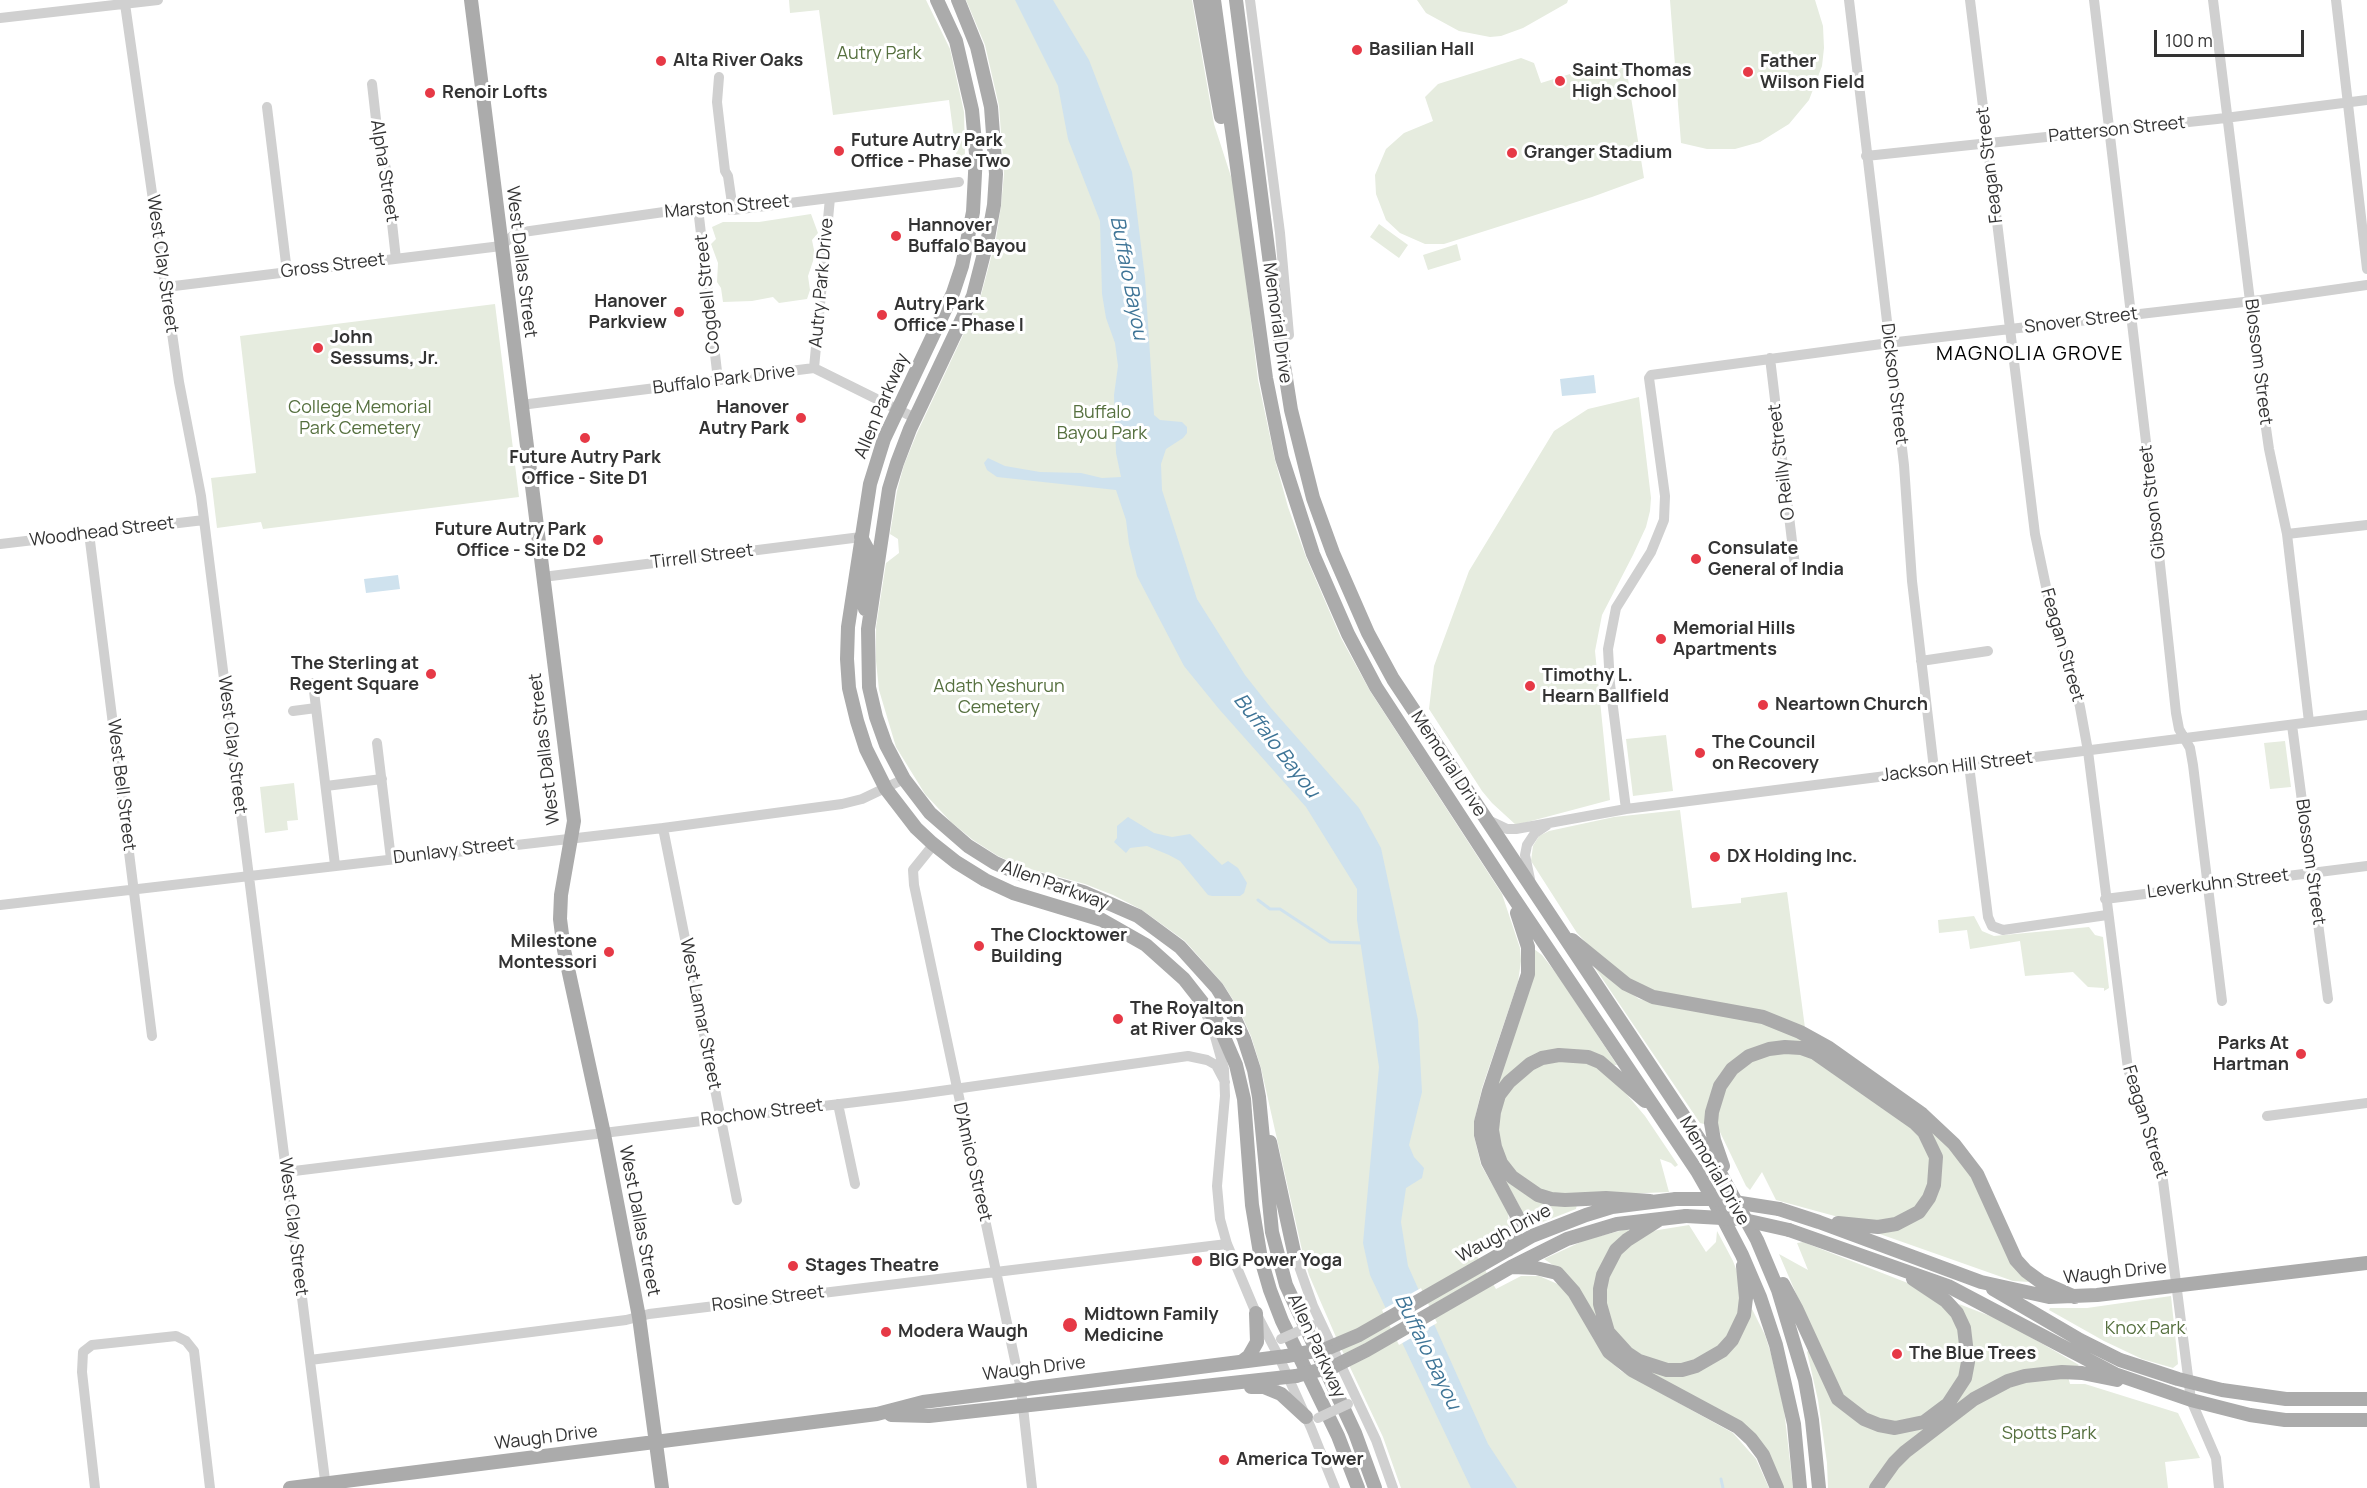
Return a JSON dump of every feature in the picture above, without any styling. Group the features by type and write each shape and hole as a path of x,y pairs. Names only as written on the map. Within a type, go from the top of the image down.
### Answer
{"main road":[{"name":"West Dallas Street","path":"471,0 573,821 561,895 564,950 604,1134 639,1317 662,1488"},
{"name":"Allen Parkway","path":"937,0 950,26 966,81 973,118 976,166 973,212 962,266 953,292 884,439 875,466 861,537 848,627 849,688 866,749 886,789 916,828 956,862 1013,893 1102,920 1139,941 1165,960 1199,997 1217,1021 1236,1065 1244,1099 1255,1231 1270,1290 1282,1321 1338,1436 1358,1488"},
{"name":"Allen Parkway","path":"958,0 977,47 991,107 996,174 994,205 973,296 915,418 889,489 867,629 869,687 876,717 886,745 904,779 930,813 968,846 995,863 1020,874 1110,902 1138,916 1180,947 1217,988 1232,1012 1254,1070 1259,1097 1268,1204 1277,1257 1298,1316 1354,1433 1375,1488"},
{"path":"1200,0 1224,135 1236,171"},
{"name":"Memorial Drive","path":"1214,0 1236,171 1273,419 1296,505 1313,554 1348,634 1376,687 1509,891 1697,1171 1742,1255 1760,1297 1786,1383 1794,1424 1800,1488"},
{"name":"Memorial Drive","path":"1236,0 1279,334 1296,431 1317,509 1344,579 1368,633 1394,679 1713,1160 1758,1240 1778,1290 1805,1380 1819,1488"},
{"path":"1289,335 1296,431"},
{"path":"861,537 869,552 863,589 867,629"},
{"path":"1052,904 1059,885"},
{"path":"1502,1253 1515,1231 1517,1216 1488,1162 1481,1135 1481,1122 1528,974 1528,947 1509,891"},
{"path":"1559,930 1639,992 1668,1001 1743,1014 1782,1024 1829,1048 1922,1114 1954,1144 1977,1174 2016,1260 2041,1282 2075,1297"},
{"path":"1731,1191 1711,1123 1713,1106 1720,1086 1732,1069 1749,1056 1769,1049 1801,1048 1815,1053 1915,1123 1924,1132 1936,1157 1937,1170 1929,1198 1919,1212 1908,1219 1878,1227 1819,1222"},
{"path":"1650,1202 1606,1198 1551,1199 1525,1188 1512,1177 1495,1147 1492,1130 1494,1112 1500,1095 1509,1082 1530,1064 1542,1058 1574,1055 1588,1057 1609,1068 1661,1116"},
{"path":"1254,1070 1294,1252"},
{"name":"Waugh Drive","path":"290,1488 326,1486 877,1414 923,1402 1283,1357 1329,1348 1359,1335 1532,1236 1586,1215 1612,1208 1676,1199 1715,1199 1779,1209 1981,1282 2049,1298 2075,1297 2367,1263"},
{"name":"Waugh Drive","path":"877,1414 929,1416 1023,1406 1292,1376 1337,1365 1540,1251 1591,1231 1617,1224 1686,1216 1740,1219 1789,1230 1899,1269"},
{"path":"1663,1218 1627,1240 1616,1250 1603,1275 1600,1289 1600,1304 1608,1332 1627,1353 1639,1361 1667,1370 1682,1370 1711,1360 1722,1351 1735,1334 1744,1315 1746,1298 1742,1255"},
{"path":"1758,1240 1796,1308 1838,1399 1863,1419 1895,1428 1924,1422 1948,1404 1965,1378 1968,1362 1964,1328 1957,1313 1946,1301 1899,1269"},
{"path":"1509,1269 1536,1268 1557,1273 1574,1292 1609,1352 1632,1370 1737,1427 1751,1439 1763,1455 1777,1488"},
{"path":"1899,1269 1968,1296 2115,1374 2190,1400 2262,1417 2285,1420 2367,1420"},
{"path":"1981,1282 2024,1309 2120,1360 2189,1382 2253,1396 2286,1399 2367,1399"},
{"path":"1240,1362 1249,1356 1257,1342 1256,1313"},
{"path":"1876,1488 1888,1470 1905,1452 1974,1399 2008,1382 2025,1376 2062,1372 2082,1373 2147,1386"},
{"path":"1235,1383 1246,1387 1264,1387 1281,1394 1312,1421"},
{"path":"2340,1400 2340,1421"}],"street":[{"path":"0,18 158,0"},
{"path":"1250,0 1280,233 1289,335"},
{"name":"Dickson Street","path":"1849,0 1904,465 1912,581 1934,770"},
{"name":"Feagan Street","path":"1970,0 2038,553 2053,620 2075,684 2088,751 2128,1069 2162,1173 2190,1400"},
{"name":"Gibson Street","path":"2094,0 2176,713 2179,729 2190,748 2193,765 2222,1001"},
{"name":"Blossom Street","path":"2213,0 2269,450 2287,534 2309,722"},
{"path":"2336,0 2367,269"},
{"name":"West Clay Street","path":"125,4 179,382 204,520 326,1486"},
{"path":"719,77 717,102 725,171 728,176 733,210"},
{"name":"Alpha Street","path":"372,84 378,137 386,169 396,259"},
{"name":"Patterson Street","path":"1866,156 2367,100"},
{"path":"267,107 287,272"},
{"path":"973,212 968,193 959,182 976,166"},
{"name":"Marston Street","path":"501,246 516,233 698,208 733,210 959,182"},
{"name":"Autry Park Drive","path":"814,368 830,198"},
{"name":"Cogdell Street","path":"698,208 718,380"},
{"name":"Gross Street","path":"166,287 501,246"},
{"name":"Snover Street","path":"1626,809 1610,684 1608,649 1616,608 1651,552 1664,520 1665,496 1649,378 1652,375 1889,343 2367,285"},
{"name":"O Reilly Street","path":"1770,358 1795,566"},
{"name":"Buffalo Park Drive","path":"521,405 814,368 915,418"},
{"name":"Woodhead Street","path":"0,544 204,520"},
{"path":"2287,534 2367,525"},
{"name":"West Bell Street","path":"89,533 152,1036"},
{"name":"Tirrell Street","path":"543,578 861,537"},
{"path":"1921,661 1988,651"},
{"path":"313,683 335,865"},
{"path":"293,711 316,708"},
{"name":"Jackson Hill Street","path":"1486,819 1507,829 1548,824 1626,809 2367,715"},
{"name":"Blossom Street","path":"2292,725 2328,999"},
{"path":"378,743 391,859"},
{"path":"1969,765 1988,917 1992,926 2002,930 2107,915"},
{"path":"326,786 382,779"},
{"name":"Dunlavy Street","path":"0,905 663,828 842,804 862,799 904,779"},
{"path":"1531,884 1525,855 1527,845 1535,833 1548,824"},
{"name":"West Lamar Street","path":"663,828 737,1200"},
{"name":"D'Amico Street","path":"934,844 913,870 914,885 1021,1389 1032,1488"},
{"name":"Leverkuhn Street","path":"2105,899 2367,866"},
{"path":"1199,997 1220,1051 1225,1082 1217,1186 1220,1219 1227,1244 1256,1313 1283,1357 1312,1421 1335,1488"},
{"name":"Rochow Street","path":"286,1172 956,1089 1188,1056 1207,1060 1216,1065 1225,1082"},
{"path":"2266,1116 2367,1103"},
{"path":"838,1104 855,1184"},
{"name":"Rosine Street","path":"310,1360 997,1271 1227,1244"},
{"path":"1294,1252 1315,1321 1376,1440 1393,1488"},
{"path":"1268,1335 1281,1339 1315,1321"},
{"path":"95,1488 81,1372 83,1352 92,1345 176,1336 186,1341 194,1351 210,1488"},
{"path":"2190,1400 2216,1458 2219,1488"},
{"path":"1312,1421 1348,1404 1355,1403 1360,1406"}],"green space":[{"name":"Autry Park","path":"789,0 926,0 950,49 964,112 965,156 958,168 949,100 833,115 819,10 790,13"},
{"name":"Buffalo Bayou Park","path":"966,0 1192,0 1214,124 1235,189 1258,380 1275,460 1288,507 1306,557 1341,638 1370,691 1502,894 1520,948 1518,982 1482,1088 1474,1122 1474,1136 1481,1165 1508,1212 1509,1225 1505,1235 1498,1243 1477,1256 1496,1289 1521,1276 1539,1276 1560,1285 1571,1297 1594,1340 1608,1359 1621,1371 1733,1433 1756,1459 1769,1488 1401,1488 1383,1437 1309,1275 1261,1068 1251,1036 1239,1009 1223,984 1185,941 1142,910 1085,884 1023,867 998,856 973,840 951,822 925,794 896,747 879,690 876,627 886,563 899,553 898,539 890,534 897,491 904,465 917,433 980,299 996,239 1004,174 999,106 985,45"},
{"path":"1417,0 1568,0 1567,3 1523,28 1501,36 1490,37 1459,31 1426,13"},
{"name":"Father Wilson Field","path":"1670,0 1815,0 1823,26 1822,66 1809,100 1789,124 1760,142 1735,149 1707,149 1681,143"},
{"name":"Granger Stadium","path":"1521,58 1534,63 1541,83 1570,74 1572,77 1625,60 1644,178 1444,244 1425,244 1400,233 1386,220 1376,194 1375,175 1386,149 1404,133 1433,121 1425,97 1438,84"},
{"path":"811,214 818,233 812,240 815,255 808,276 810,290 807,299 779,303 773,297 752,301 723,302 721,288 717,282 718,263 711,244 716,239 712,227 723,222 759,222"},
{"path":"1379,224 1408,245 1399,258 1370,237"},
{"path":"1457,244 1461,260 1428,270 1423,255"},
{"name":"College Memorial Park Cemetery","path":"495,304 519,497 263,529 261,522 217,528 211,478 256,473 240,336"},
{"path":"1639,397 1651,498 1650,511 1646,527 1602,615 1595,651 1610,800 1516,825 1482,791 1429,709 1434,666 1469,571 1554,431 1588,409"},
{"path":"1666,735 1673,791 1633,796 1626,739"},
{"path":"2285,741 2291,787 2270,789 2264,743"},
{"path":"294,783 298,820 287,821 288,830 265,833 260,787"},
{"path":"1680,810 1692,908 1741,903 1741,898 1787,892 1805,1028 1676,999 1631,983 1577,933 1531,861 1533,846 1539,836 1549,831 1614,817"},
{"path":"1974,916 1982,931 1994,936 2089,927 2095,935 2103,937 2109,988 2104,991 2104,988 2088,987 2073,972 2025,976 2020,941 1970,949 1967,930 1939,933 1938,920"},
{"path":"1534,949 1542,955 1559,977 1617,1065 1583,1051 1572,1049 1546,1052 1522,1063 1502,1081 1490,1113 1489,1126 1491,1145 1502,1171 1533,1198 1551,1204 1577,1204 1576,1209 1522,1230 1523,1216 1520,1207 1490,1153 1486,1137 1486,1120 1491,1097 1533,975"},
{"path":"1591,962 1639,999 1687,1010 1754,1020 1802,1038 1919,1118 1960,1157 2029,1282 2013,1281 1877,1233 1926,1211 1938,1146 1808,1045 1731,1064 1720,1074 1710,1096 1707,1119 1704,1124 1700,1123"},
{"path":"1783,1051 1807,1055 1915,1129 1932,1162 1927,1191 1913,1209 1906,1214 1882,1222 1842,1218 1776,1200 1762,1172 1750,1190 1746,1186 1718,1128 1718,1107 1730,1078 1758,1056"},
{"path":"1548,1060 1587,1061 1612,1077 1645,1116 1678,1165 1675,1167 1660,1159 1669,1192 1577,1196 1542,1192 1517,1176 1502,1152 1497,1131 1503,1101 1513,1083"},
{"path":"1689,1225 1706,1252 1716,1242 1717,1231 1733,1261 1741,1282 1737,1323 1721,1346 1687,1363 1670,1365 1636,1354 1613,1330 1607,1313 1604,1290 1615,1259 1646,1232"},
{"path":"1627,1229 1629,1231 1595,1290 1628,1360 1706,1367 1752,1309 1765,1335 1784,1409 1793,1488 1783,1488 1764,1448 1626,1362 1565,1273 1544,1259 1585,1240"},
{"path":"1803,1242 1923,1289 1955,1318 1965,1354 1955,1390 1926,1415 1899,1422 1876,1419 1849,1404 1835,1384 1779,1254 1808,1270 1797,1243"},
{"name":"Knox Park","path":"2171,1296 2178,1364 2173,1368 2142,1359 2049,1310 2050,1308 2087,1308"},
{"path":"1959,1304 2003,1321 2079,1365 2038,1368 2007,1376 1871,1488 1828,1488 1827,1463 1818,1400 1807,1352 1809,1350 1856,1420 1931,1422 1973,1364 1970,1329"},
{"name":"Spotts Park","path":"2068,1377 2070,1384 2085,1384 2178,1413 2200,1458 2165,1462 2168,1488 1881,1488 1912,1452 1985,1399 2018,1383"}],"water":[{"name":"Buffalo Bayou","path":"1015,0 1053,0 1089,60 1132,172 1145,278 1154,415 1160,420 1182,422 1187,427 1187,433 1183,438 1166,449 1161,464 1162,490 1197,599 1245,675 1359,808 1381,848 1418,1020 1422,1092 1409,1145 1414,1157 1424,1168 1422,1178 1406,1188 1401,1222 1408,1266 1488,1444 1517,1488 1471,1488 1370,1275 1363,1243 1379,1067 1357,920 1357,889 1306,807 1184,666 1137,576 1126,520 1116,490 997,477 987,470 984,463 988,458 1005,466 1040,472 1081,473 1102,478 1121,477 1116,453 1114,395 1118,366 1115,343 1106,318 1102,294 1100,221 1068,139 1058,86"},
{"path":"1594,375 1596,393 1562,396 1560,379"},
{"path":"398,575 400,589 366,593 364,579"},
{"path":"1128,817 1154,833 1172,837 1190,834 1222,865 1228,861 1238,868 1247,883 1244,893 1240,896 1208,895 1180,861 1169,855 1147,846 1130,848 1126,853 1114,842 1117,838 1117,826"}],"pier":[{"path":"1421,1288 1437,1323 1399,1345 1382,1310"}],"waterway":[{"path":"1258,900 1270,909 1280,909 1330,942 1363,943"},
{"path":"1721,1479 1723,1488"}],"place":[{"name":"Basilian Hall","path":"1357,50"},
{"name":"Alta River Oaks","path":"661,61"},
{"name":"Father Wilson Field","path":"1748,72"},
{"name":"Saint Thomas High School","path":"1560,81"},
{"name":"Renoir Lofts","path":"430,93"},
{"name":"Future Autry Park Office - Phase Two","path":"839,151"},
{"name":"Granger Stadium","path":"1512,153"},
{"name":"Hannover Buffalo Bayou","path":"896,236"},
{"name":"Hanover Parkview","path":"679,312"},
{"name":"Autry Park Office - Phase I","path":"882,315"},
{"name":"John Sessums, Jr.","path":"318,348"},
{"name":"Hanover Autry Park","path":"801,418"},
{"name":"Future Autry Park Office - Site D1","path":"585,438"},
{"name":"Future Autry Park Office - Site D2","path":"598,540"},
{"name":"Consulate General of India","path":"1696,559"},
{"name":"Memorial Hills Apartments","path":"1661,639"},
{"name":"The Sterling at Regent Square","path":"431,674"},
{"name":"Timothy L. Hearn Ballfield","path":"1530,686"},
{"name":"Neartown Church","path":"1763,705"},
{"name":"The Council on Recovery","path":"1700,753"},
{"name":"DX Holding Inc.","path":"1715,857"},
{"name":"The Clocktower Building","path":"979,946"},
{"name":"Milestone Montessori","path":"609,952"},
{"name":"The Royalton at River Oaks","path":"1118,1019"},
{"name":"Parks At Hartman","path":"2301,1054"},
{"name":"BIG Power Yoga","path":"1197,1261"},
{"name":"Stages Theatre","path":"793,1266"},
{"name":"Midtown Family Medicine","path":"1070,1325"},
{"name":"Modera Waugh","path":"886,1332"},
{"name":"The Blue Trees","path":"1897,1354"},
{"name":"America Tower","path":"1224,1460"}],"district":[{"name":"MAGNOLIA GROVE","path":"2030,354"}],"park label":[{"name":"Adath Yeshurun Cemetery","path":"999,697"}]}
